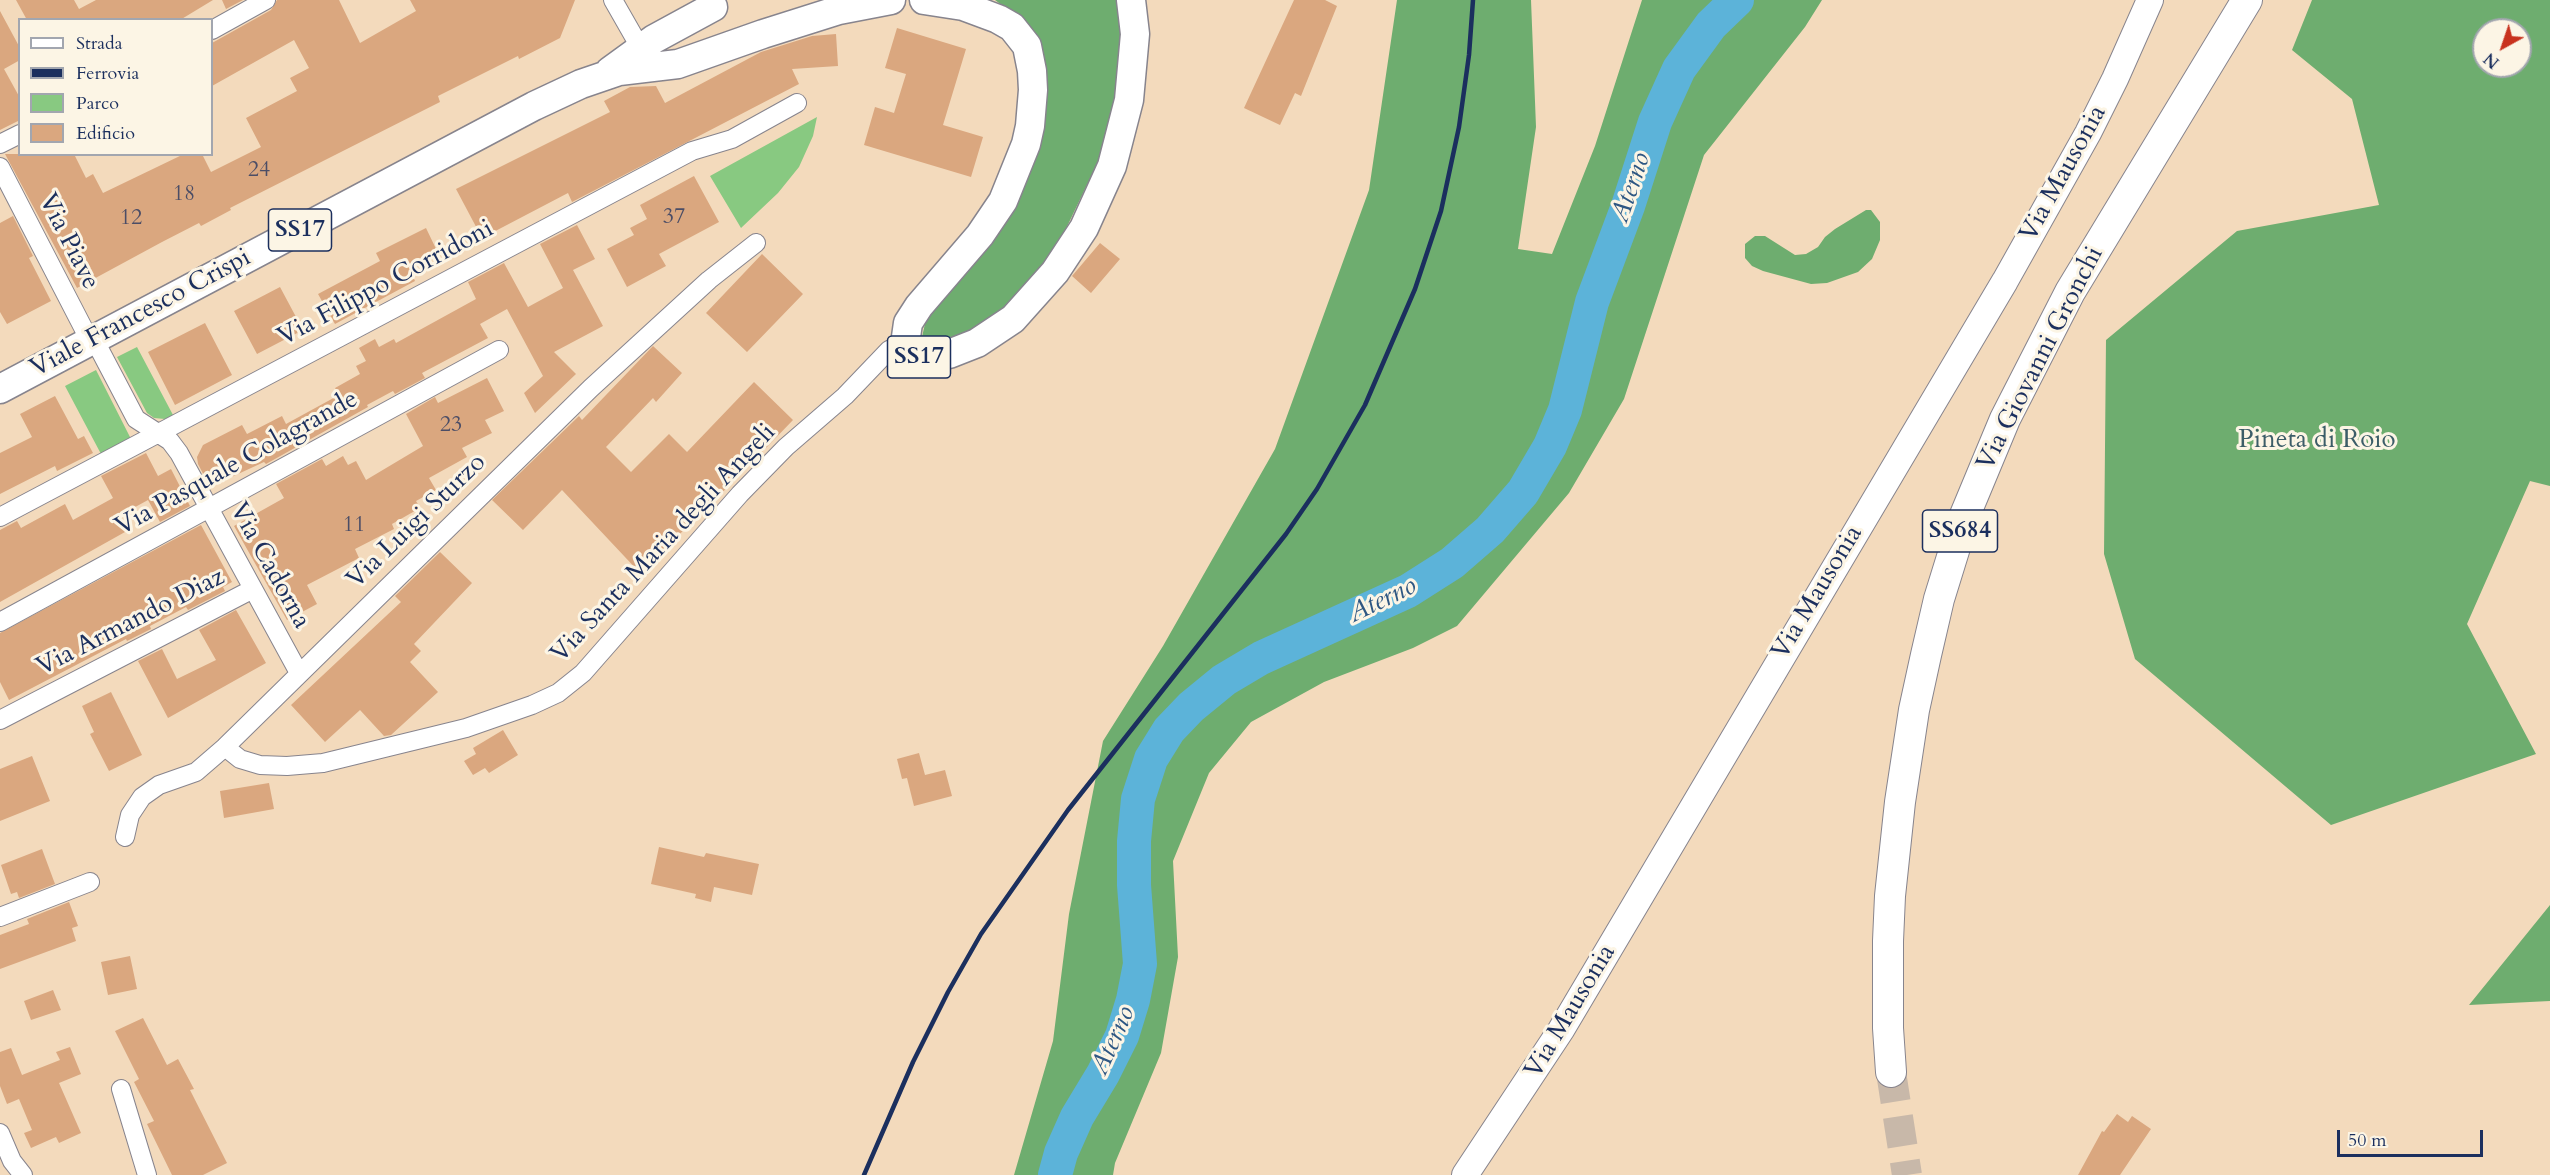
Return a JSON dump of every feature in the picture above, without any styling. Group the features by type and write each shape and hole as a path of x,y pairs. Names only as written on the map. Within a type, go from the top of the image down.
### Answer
{"highway":[{"name":"Via Giovanni Gronchi","path":"1892,1072 1888,1018 1888,941 1899,813 1914,710 1939,599 1958,536 2005,419 2070,292 2247,0"}],"main road":[{"name":"SS17","path":"646,58 684,62 839,10 891,0"},
{"name":"SS17","path":"934,0 981,12 998,19 1018,32 1030,54 1032,108 1020,165 1004,201 980,235 915,311 907,329 907,341 911,350 919,357 933,359 986,338 1012,319 1032,300 1084,228 1105,182 1124,124 1135,55 1135,19 1131,0"},
{"name":"Via Mausonia","path":"1466,1175 1561,1030 2005,281 2088,133 2150,0"},
{"name":"SS17","path":"646,58 680,23 724,3"},
{"name":"Viale Francesco Crispi","path":"0,389 534,106 603,75 626,70 646,58"}],"street":[{"path":"213,29 267,0"},
{"path":"613,0 646,58"},
{"name":"Via Filippo Corridoni","path":"0,517 692,151 732,139 797,103"},
{"path":"0,144 18,135"},
{"name":"Via Piave","path":"0,167 77,316 92,340"},
{"name":"Via Luigi Sturzo","path":"125,837 130,816 142,797 159,785 196,772 225,747 591,388 710,280 756,243"},
{"name":"Via Cadorna","path":"92,340 134,416 141,424 170,441 179,453 299,673"},
{"name":"Via Santa Maria degli Angeli","path":"225,747 240,759 260,765 287,766 323,763 466,728 532,705 558,693 591,664 778,454 851,391 889,350 907,341"},
{"name":"Via Pasquale Colagrande","path":"0,622 499,350"},
{"name":"Via Armando Diaz","path":"0,720 253,589"},
{"path":"0,917 90,882"},
{"path":"121,1089 147,1175"},
{"path":"0,1133 12,1161 23,1175"}],"green space":[{"path":"995,0 1116,0 1120,21 1121,48 1118,81 1110,121 1097,164 1062,237 1043,265 1026,288 995,316 964,335 929,345 922,337 926,319 1029,165 1019,18"},
{"path":"1397,0 1531,0 1536,127 1518,249 1552,254 1595,146 1642,0 1822,0 1805,27 1704,155 1624,399 1569,493 1457,626 1413,648 1324,682 1251,722 1209,773 1173,861 1178,957 1161,1053 1115,1163 1113,1175 1014,1175 1053,1041 1069,914 1103,741 1163,646 1275,449 1369,190"},
{"name":"Pineta di Roio","path":"2312,0 2550,0 2550,486 2530,481 2467,624 2536,754 2331,825 2135,659 2104,554 2106,340 2237,231 2379,205 2352,99 2292,50"},
{"path":"817,117 813,136 799,167 778,193 741,228 710,176"},
{"path":"1866,210 1871,210 1880,222 1880,240 1872,259 1858,272 1827,283 1811,284 1763,271 1752,266 1745,258 1745,244 1755,236 1765,236 1795,255 1806,254 1818,247 1835,229"},
{"path":"137,347 173,415 165,419 154,418 147,413 117,357"},
{"path":"96,370 131,439 101,454 65,386"},
{"path":"2550,905 2550,1001 2469,1005"}],"building":[{"path":"16,0 74,0 79,9 96,0 213,0 183,18 26,18"},
{"path":"222,0 243,0 226,9"},
{"path":"277,0 339,0 360,43 416,11 410,0 575,0 560,38 438,96 440,102 230,208 231,210 201,226 199,223 77,288 5,154 75,156 86,178 93,174 103,193 180,156 203,156 211,172 261,147 246,118 297,91 290,78 309,68 294,40 213,85 213,42 271,10"},
{"path":"1294,0 1325,0 1337,6 1301,96 1295,93 1280,125 1244,108"},
{"path":"0,11 18,44 18,61 4,69 18,94 18,121 0,130"},
{"path":"897,28 966,49 943,125 983,137 971,177 864,145 875,107 894,113 906,74 885,68"},
{"path":"836,34 838,66 792,69 799,84 572,202 568,193 482,238 456,189 610,112 604,101 630,87 656,86 665,103 761,52 812,36"},
{"path":"694,176 719,222 659,254 666,266 627,287 607,249 634,235 630,228 647,219 640,205"},
{"path":"13,216 33,256 29,258 51,301 7,324 0,312 0,223"},
{"path":"577,225 595,259 573,270 603,326 554,352 576,374 535,413 524,393 543,376 507,309 480,324 488,338 422,373 425,378 395,394 393,391 367,405 368,407 266,464 264,462 210,487 198,464 197,457 203,445 242,425 247,434 282,416 286,424 339,395 335,388 360,374 356,366 366,361 359,348 375,339 379,347 394,339 396,343 476,299 468,282 504,263 528,307 563,288 540,244"},
{"path":"426,228 438,253 409,267 415,281 335,324 318,294 380,261 376,253"},
{"path":"1100,243 1120,259 1091,293 1072,276"},
{"path":"762,254 803,294 747,352 706,313"},
{"path":"280,287 303,330 257,354 234,311"},
{"path":"205,323 232,375 175,405 148,352"},
{"path":"653,346 682,373 656,402 653,398 606,447 631,472 669,434 687,452 754,382 793,420 640,573 562,490 523,530 492,500 579,416 582,420"},
{"path":"487,378 504,411 485,420 492,433 462,448 467,457 429,478 436,490 416,501 420,508 392,524 394,529 355,549 359,558 307,585 317,604 287,620 234,526 284,498 276,484 322,459 326,466 343,456 348,465 356,461 366,480 423,446 406,414 435,397 438,403"},
{"path":"55,396 78,439 84,436 93,453 57,471 55,466 0,494 0,453 32,437 20,414"},
{"path":"146,453 158,476 171,469 190,506 160,522 148,500 117,517 125,532 0,602 0,530 17,521 21,528 65,504 73,520 113,498 101,476"},
{"path":"201,525 232,582 223,587 225,591 188,610 186,607 150,626 151,629 127,641 126,639 9,700 0,682 0,633"},
{"path":"440,552 472,583 414,644 421,651 410,662 438,692 391,735 384,736 360,710 325,742 291,705 401,602 395,596"},
{"path":"236,610 266,663 168,718 138,661 162,649 177,679 216,660 199,630"},
{"path":"111,692 142,755 109,771 90,734 94,732 82,706"},
{"path":"503,730 518,755 489,773 485,768 473,775 464,761 476,754 473,748"},
{"path":"919,753 925,775 945,770 952,796 914,806 907,778 902,779 897,759"},
{"path":"32,756 50,801 0,821 0,769"},
{"path":"269,783 274,809 224,818 220,791"},
{"path":"659,847 704,857 706,853 759,864 752,895 714,887 711,902 695,898 696,894 651,884"},
{"path":"42,849 55,884 19,898 17,892 11,894 1,865"},
{"path":"69,902 78,926 72,928 76,941 0,969 0,935 29,924 27,919"},
{"path":"130,956 137,989 108,995 101,962"},
{"path":"53,990 61,1010 31,1020 24,1001"},
{"path":"143,1018 167,1065 178,1059 194,1089 190,1090 227,1163 203,1175 172,1175 147,1124 154,1121 134,1082 139,1079 115,1031"},
{"path":"70,1047 81,1074 59,1083 81,1133 59,1143 56,1137 31,1148 24,1133 32,1130 19,1099 7,1104 0,1086 0,1052 11,1048 22,1075 60,1060 56,1052"},
{"path":"2117,1114 2128,1122 2132,1116 2151,1129 2120,1175 2078,1175 2102,1131 2104,1132"}],"waterway":[{"name":"Aterno","path":"1055,1175 1061,1153 1077,1117 1103,1074 1122,1036 1133,1000 1140,964 1134,885 1134,841 1138,799 1151,759 1169,730 1191,707 1224,680 1261,658 1408,591 1452,563 1490,530 1523,492 1550,446 1565,410 1592,302 1628,206 1655,122 1679,69 1711,25 1737,0"}],"tunnel":[{"path":"1891,1072 1907,1175"}],"railway":[{"path":"864,1175 913,1062 948,992 981,934 1068,810 1286,534 1317,489 1365,405 1415,289 1441,211 1459,127 1469,55 1473,0"}]}
